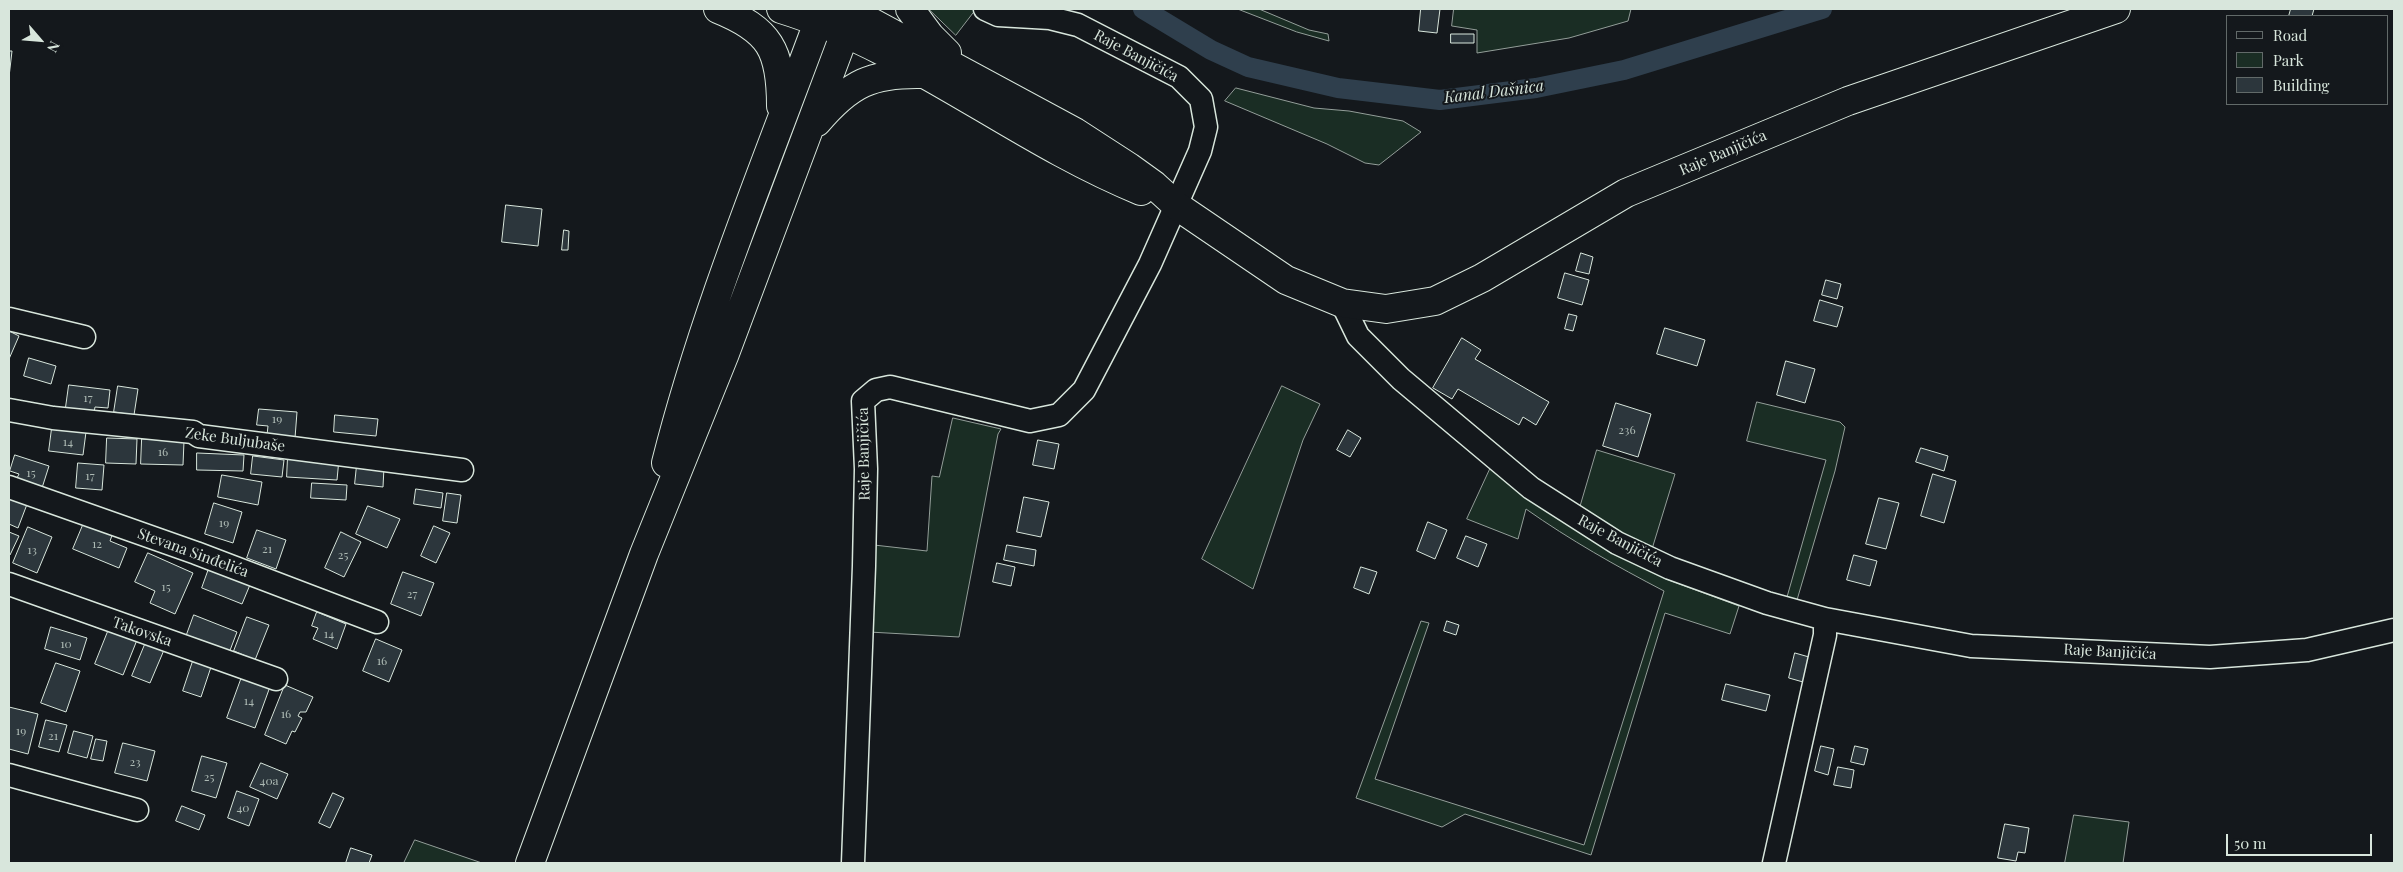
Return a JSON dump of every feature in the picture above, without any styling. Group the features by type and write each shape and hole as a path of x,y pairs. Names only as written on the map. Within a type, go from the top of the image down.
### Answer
{"main road":[{"path":"718,9 743,19 772,46 781,81 781,118"},
{"path":"781,9 821,15 850,15 968,73 1075,132 1154,184 1177,206"},
{"path":"910,9 930,36 968,73"},
{"name":"Raje Banjičića","path":"1177,206 1286,280 1342,303 1386,309 1435,301 1482,278 1626,193 1848,101 2116,9"},
{"path":"644,554 676,425 723,280 781,118 821,15"},
{"path":"850,15 926,74 1085,165 1177,206"},
{"path":"530,863 644,554 724,356 808,133 850,15"},
{"path":"808,133 840,97 859,85 876,77 895,74 926,74"}],"street":[{"name":"Raje Banjičića","path":"853,863 864,566 866,469 863,401 876,390 890,388 1030,421 1058,415 1084,390 1096,369 1150,264 1177,206 1200,151 1206,128 1201,99 1179,77 1078,25 1050,18 998,15 985,9"},
{"name":"Raje Banjičića","path":"1342,303 1358,336 1401,379 1531,488 1617,543 1670,568 1767,603 1825,619 1971,646 2210,657 2307,650 2394,630"},
{"path":"9,319 84,337"},
{"name":"Zeke Buljubaše","path":"9,410 53,418 193,432 199,436 462,470"},
{"name":"Stevana Sinđelića","path":"9,486 196,553 377,622"},
{"name":"Takovska","path":"9,584 276,679"},
{"path":"1774,863 1825,635 1825,619"},
{"path":"9,775 137,810"}],"green space":[{"path":"929,9 976,9 956,35"},
{"path":"1238,9 1259,9 1309,30 1328,34 1329,41 1297,32"},
{"path":"1454,9 1631,9 1628,21 1569,38 1477,53 1477,30 1452,26"},
{"path":"1236,88 1314,108 1349,111 1403,121 1421,132 1379,165 1365,163 1327,144 1225,101"},
{"path":"1282,386 1320,404 1303,440 1253,589 1202,559"},
{"path":"1757,402 1840,422 1845,427 1835,471 1797,600 1787,597 1826,460 1747,441"},
{"path":"953,418 1001,429 998,434 959,637 869,632 874,545 927,551 932,476 939,477"},
{"path":"1597,450 1675,474 1652,549 1579,511"},
{"path":"1491,467 1556,517 1604,547 1666,579 1739,606 1730,634 1665,613 1591,855 1465,814 1442,827 1356,798 1421,621 1429,623 1375,779 1584,845 1664,591 1593,552 1526,509 1518,539 1467,519"},
{"path":"2074,815 2129,822 2123,863 2065,863"},
{"path":"415,840 482,863 404,863"}],"building":[{"path":"1421,9 1440,9 1437,33 1419,31"},
{"path":"2291,9 2314,9 2312,15 2289,15"},
{"path":"1451,34 1474,34 1474,43 1451,43"},
{"path":"9,51 12,51 9,77"},
{"path":"506,205 542,209 538,246 502,242"},
{"path":"564,230 569,231 568,250 562,250"},
{"path":"1581,253 1593,257 1589,274 1576,271"},
{"path":"1565,273 1589,280 1582,305 1558,298"},
{"path":"1826,280 1841,284 1837,299 1822,295"},
{"path":"1820,300 1843,307 1837,327 1814,321"},
{"path":"1569,314 1577,316 1573,331 1565,329"},
{"path":"1665,328 1705,340 1697,366 1657,354"},
{"path":"9,331 19,336 9,359"},
{"path":"1462,338 1481,350 1475,359 1549,402 1536,425 1523,417 1519,425 1458,389 1452,399 1433,388"},
{"path":"29,358 56,366 51,384 24,376"},
{"path":"1786,361 1815,369 1805,403 1777,395"},
{"path":"69,385 110,390 108,408 95,407 93,418 65,414"},
{"path":"118,386 138,389 134,415 114,412"},
{"path":"1616,403 1651,414 1638,457 1603,446"},
{"path":"259,409 297,412 295,438 267,435 268,426 257,425"},
{"path":"335,415 378,419 376,436 334,432"},
{"path":"52,428 86,432 83,455 49,451"},
{"path":"1348,430 1361,438 1350,457 1337,450"},
{"path":"107,438 137,439 136,464 106,463"},
{"path":"142,439 184,441 183,465 141,464"},
{"path":"1038,440 1059,444 1054,469 1033,465"},
{"path":"1921,448 1948,456 1944,471 1916,462"},
{"path":"197,453 244,455 243,471 197,470"},
{"path":"15,455 49,466 42,488 16,480 19,474 10,471"},
{"path":"253,456 284,460 282,477 251,474"},
{"path":"288,456 339,459 337,480 287,477"},
{"path":"78,463 104,465 102,490 76,488"},
{"path":"357,465 384,467 383,487 355,484"},
{"path":"1933,474 1956,481 1944,523 1921,516"},
{"path":"222,475 262,482 258,505 218,497"},
{"path":"312,483 347,485 346,500 311,498"},
{"path":"416,489 443,493 441,508 414,504"},
{"path":"11,492 29,499 18,528 9,524 9,499"},
{"path":"447,493 461,495 457,523 443,521"},
{"path":"1024,497 1049,502 1041,537 1017,532"},
{"path":"1879,498 1899,503 1886,549 1866,544"},
{"path":"214,503 242,512 233,543 205,534"},
{"path":"368,506 400,519 387,548 356,534"},
{"path":"86,518 114,530 110,541 127,548 119,568 73,549"},
{"path":"1428,522 1447,530 1435,559 1417,551"},
{"path":"434,526 450,533 436,563 421,556"},
{"path":"28,527 52,537 37,573 13,563"},
{"path":"257,530 286,540 276,569 247,558"},
{"path":"9,532 19,536 10,555 9,554"},
{"path":"341,532 361,542 344,577 325,568"},
{"path":"1466,536 1487,544 1478,567 1457,558"},
{"path":"1007,545 1036,550 1034,566 1004,560"},
{"path":"148,553 193,573 175,614 150,603 155,591 135,582"},
{"path":"1854,555 1877,561 1870,586 1847,580"},
{"path":"211,563 252,580 242,604 202,588"},
{"path":"997,563 1015,567 1011,586 993,582"},
{"path":"1361,567 1377,572 1369,594 1354,588"},
{"path":"403,572 434,583 421,616 391,604"},
{"path":"317,612 346,624 337,649 313,639 318,628 312,626"},
{"path":"194,615 237,632 229,653 186,637"},
{"path":"247,617 269,625 255,660 234,651"},
{"path":"1447,621 1459,625 1456,635 1444,631"},
{"path":"51,627 87,638 80,660 45,649"},
{"path":"109,629 137,640 123,675 95,664"},
{"path":"376,639 402,650 389,682 363,671"},
{"path":"146,642 164,650 150,683 132,676"},
{"path":"1795,653 1809,657 1803,682 1789,678"},
{"path":"194,658 212,664 201,697 183,691"},
{"path":"56,663 80,671 66,712 41,703"},
{"path":"243,674 271,684 255,728 227,718"},
{"path":"1726,684 1770,695 1766,711 1722,700"},
{"path":"285,685 313,697 306,712 300,712 298,716 302,718 295,732 292,731 286,744 265,735"},
{"path":"9,707 38,714 28,754 9,749"},
{"path":"46,720 67,725 59,752 39,747"},
{"path":"74,731 93,736 87,758 68,753"},
{"path":"96,739 107,741 103,761 91,759"},
{"path":"123,743 155,751 147,781 115,773"},
{"path":"1821,746 1834,749 1828,775 1815,771"},
{"path":"1855,746 1868,749 1864,765 1851,762"},
{"path":"202,756 227,763 216,798 192,791"},
{"path":"261,763 288,774 277,799 250,787"},
{"path":"1838,767 1854,770 1851,788 1834,785"},
{"path":"237,791 259,799 249,826 228,818"},
{"path":"333,793 344,798 330,828 319,823"},
{"path":"182,806 205,815 199,830 176,821"},
{"path":"2005,824 2029,828 2025,853 2018,852 2016,861 1998,858"},
{"path":"351,848 372,855 369,863 346,863"}],"waterway":[{"name":"Kanal Dašnica","path":"1143,9 1211,50 1248,67 1338,88 1440,100 1536,88 1624,70 1822,9"}]}
